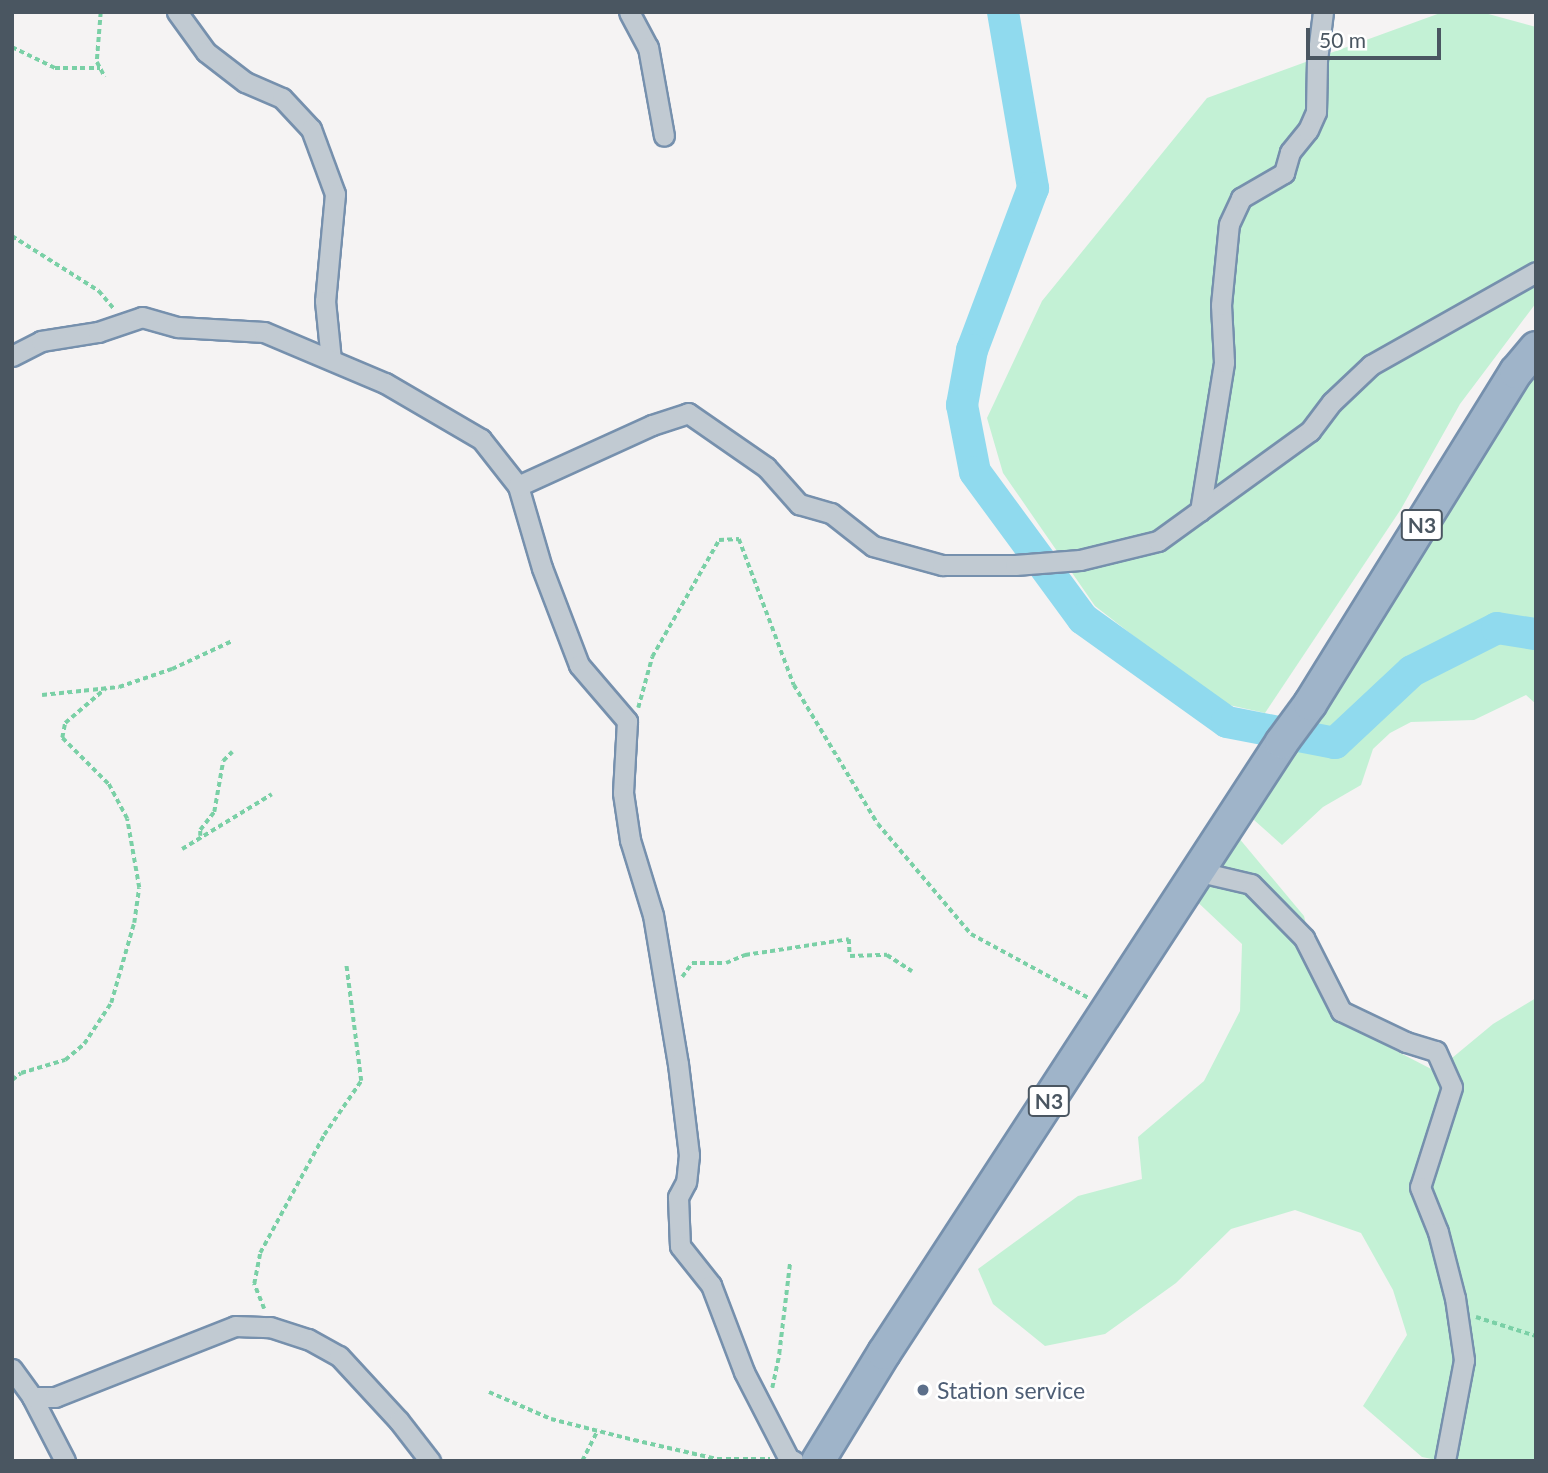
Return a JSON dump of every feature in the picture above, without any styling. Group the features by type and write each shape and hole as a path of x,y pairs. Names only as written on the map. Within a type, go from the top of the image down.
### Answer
{"highway":[{"name":"N3","path":"801,1460 884,1353 1200,872 1282,742 1310,704 1516,372 1536,348"}],"street":[{"path":"177,12 206,52 244,82 282,98 311,129 335,194 325,301 331,360"},
{"path":"629,12 648,47 664,136"},
{"path":"1200,511 1224,362 1221,305 1229,224 1241,198 1284,173 1290,152 1308,131 1316,112 1317,60 1323,12"},
{"path":"518,486 643,430 688,413 766,467 799,504 831,513 873,547 942,565 1015,565 1080,560 1158,541 1310,431 1332,402 1371,365 1536,272"},
{"path":"12,356 41,341 98,332 142,317 178,327 264,332 385,383 481,439 518,486 542,568 579,665 627,721 623,793 630,840 653,915 689,1154 686,1182 678,1198 680,1246 711,1285 744,1371 765,1410 801,1460"},
{"path":"1200,872 1251,884 1304,938 1341,1011 1406,1042 1436,1051 1452,1087 1420,1187 1437,1232 1457,1311 1464,1360 1445,1461"},
{"path":"32,1396 55,1397 236,1325 270,1327 308,1339 339,1356 399,1421 430,1461"},
{"path":"12,1369 32,1396 65,1461"}],"path":[{"path":"101,12 97,62 105,77"},
{"path":"12,47 55,68 100,68"},
{"path":"12,236 99,291 114,310 142,317"},
{"path":"627,746 652,657 719,540 738,539 794,685 878,824 971,934 1109,1009"},
{"path":"42,695 106,688 145,680 232,641"},
{"path":"12,1080 21,1073 65,1060 84,1044 111,1003 135,923 139,888 127,820 108,784 62,738 65,723 106,688"},
{"path":"200,836 200,830 214,812 223,761 232,752"},
{"path":"182,849 272,794"},
{"path":"667,999 692,963 726,963 745,954 844,939 849,939 850,956 887,955 912,971"},
{"path":"270,1327 254,1284 260,1253 324,1135 361,1081 346,964"},
{"path":"765,1410 779,1354 790,1262"},
{"path":"1457,1311 1536,1336"},
{"path":"489,1392 551,1419 717,1459 801,1460"},
{"path":"582,1461 597,1431"}],"green space":[{"path":"1443,12 1481,12 1536,27 1536,303 1460,404 1401,509 1265,713 1220,703 1095,606 1003,473 987,418 1042,301 1207,98"},
{"path":"1536,365 1536,704 1526,695 1474,720 1411,722 1390,733 1373,749 1361,785 1323,807 1282,845 1254,820 1275,743"},
{"path":"1233,831 1304,916 1323,996 1377,1041 1439,1073 1458,1100 1452,1058 1493,1024 1536,998 1536,1461 1442,1461 1422,1457 1363,1406 1407,1335 1393,1290 1361,1233 1295,1210 1231,1229 1176,1283 1105,1334 1045,1346 993,1304 978,1269 1078,1196 1142,1179 1138,1137 1204,1081 1240,1011 1242,944 1189,894"}],"waterway":[{"path":"1003,12 1033,188 972,350 962,405 975,472 1083,619 1227,722 1335,743 1412,671 1497,628 1536,634"}],"place":[{"name":"Station service","path":"923,1390"}]}
